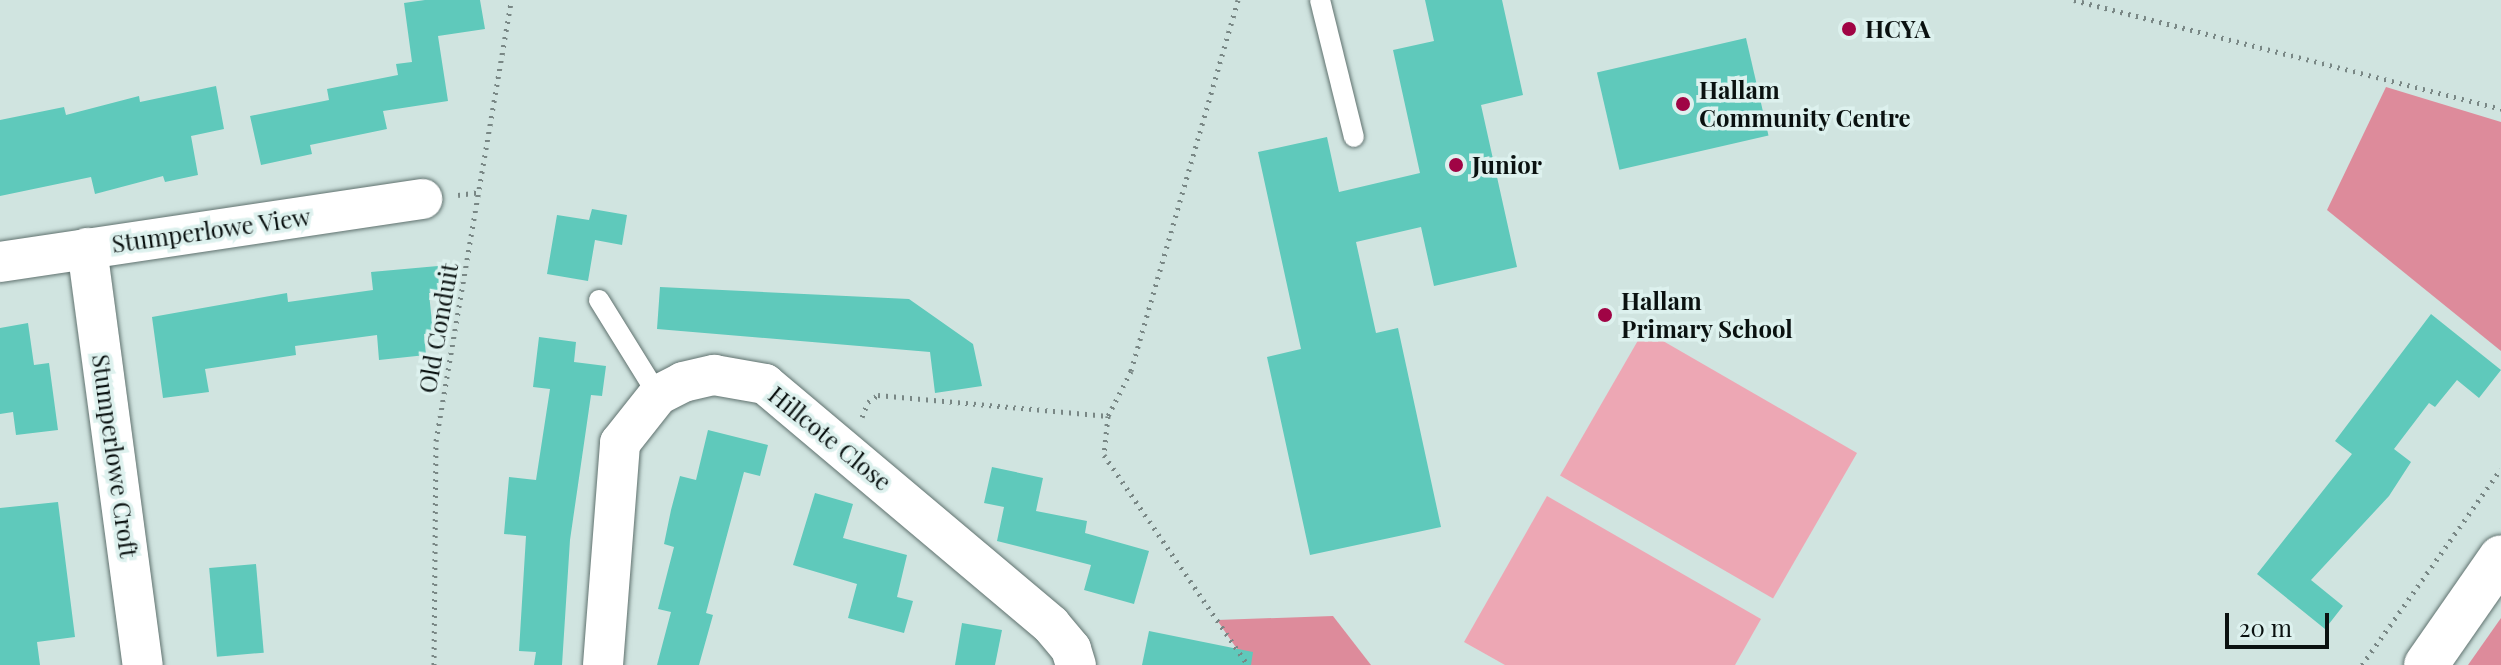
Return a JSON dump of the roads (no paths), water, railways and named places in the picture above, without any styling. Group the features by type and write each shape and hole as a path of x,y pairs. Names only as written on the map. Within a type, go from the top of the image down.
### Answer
{"street":[{"name":"Stumperlowe View","path":"0,262 422,199"},
{"name":"Stumperlowe Croft","path":"87,248 143,665"},
{"name":"Hillcote Close","path":"603,665 620,443 658,395 693,379 742,377 765,384 849,451 1051,625 1071,649 1076,665"},
{"path":"2426,665 2501,557"}],"lane":[{"path":"1320,0 1354,137"},
{"path":"599,300 658,395"}],"place":[{"name":"HCYA","path":"1849,29"},
{"name":"Hallam Community Centre","path":"1683,104"},
{"name":"Junior","path":"1456,165"},
{"name":"Hallam Primary School","path":"1605,315"}]}
